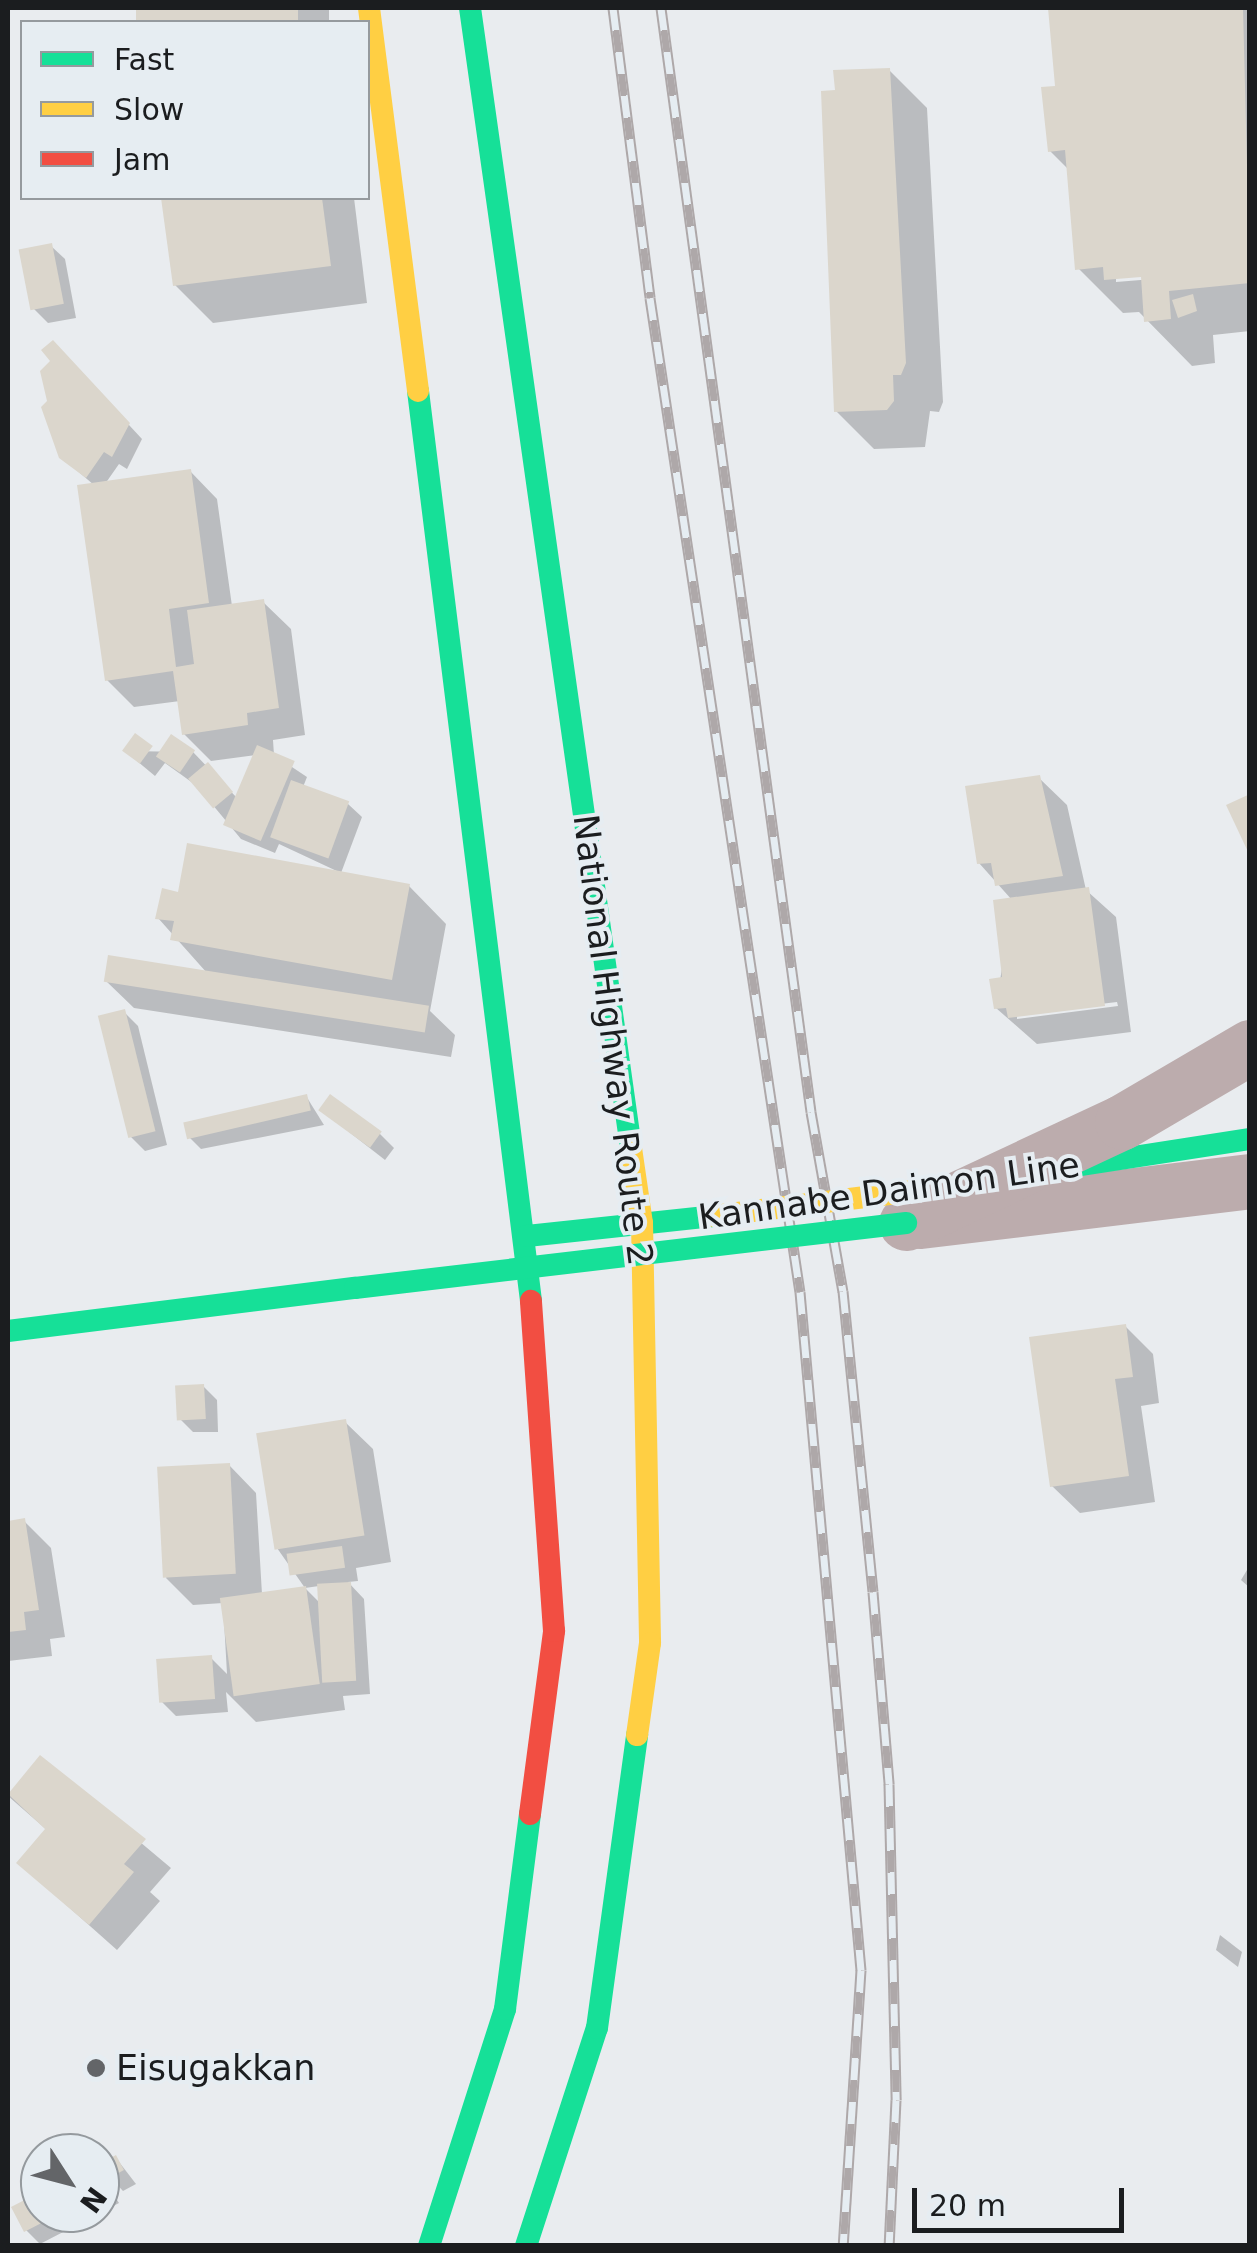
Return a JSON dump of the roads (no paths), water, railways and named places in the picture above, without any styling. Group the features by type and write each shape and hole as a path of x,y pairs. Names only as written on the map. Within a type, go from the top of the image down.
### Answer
{"main road":[{"path":"369,8 527,1236 554,1631 505,2010 429,2246"},
{"name":"National Highway Route 2","path":"470,8 642,1223 650,1643 597,2028 526,2246"},
{"name":"Kannabe Daimon Line","path":"527,1236 713,1216 911,1207 1250,1138"},
{"path":"8,1331 355,1288 911,1207"}],"street":[{"path":"911,1207 1122,1122 1250,1047"},
{"path":"911,1207 1250,1181"}],"railway":[{"path":"613,8 650,298 800,1292 861,1970 843,2246"},
{"path":"661,8 811,1112 843,1291 889,1784 896,2100 889,2246"}],"place":[{"name":"Eisugakkan","path":"96,2068"}]}
